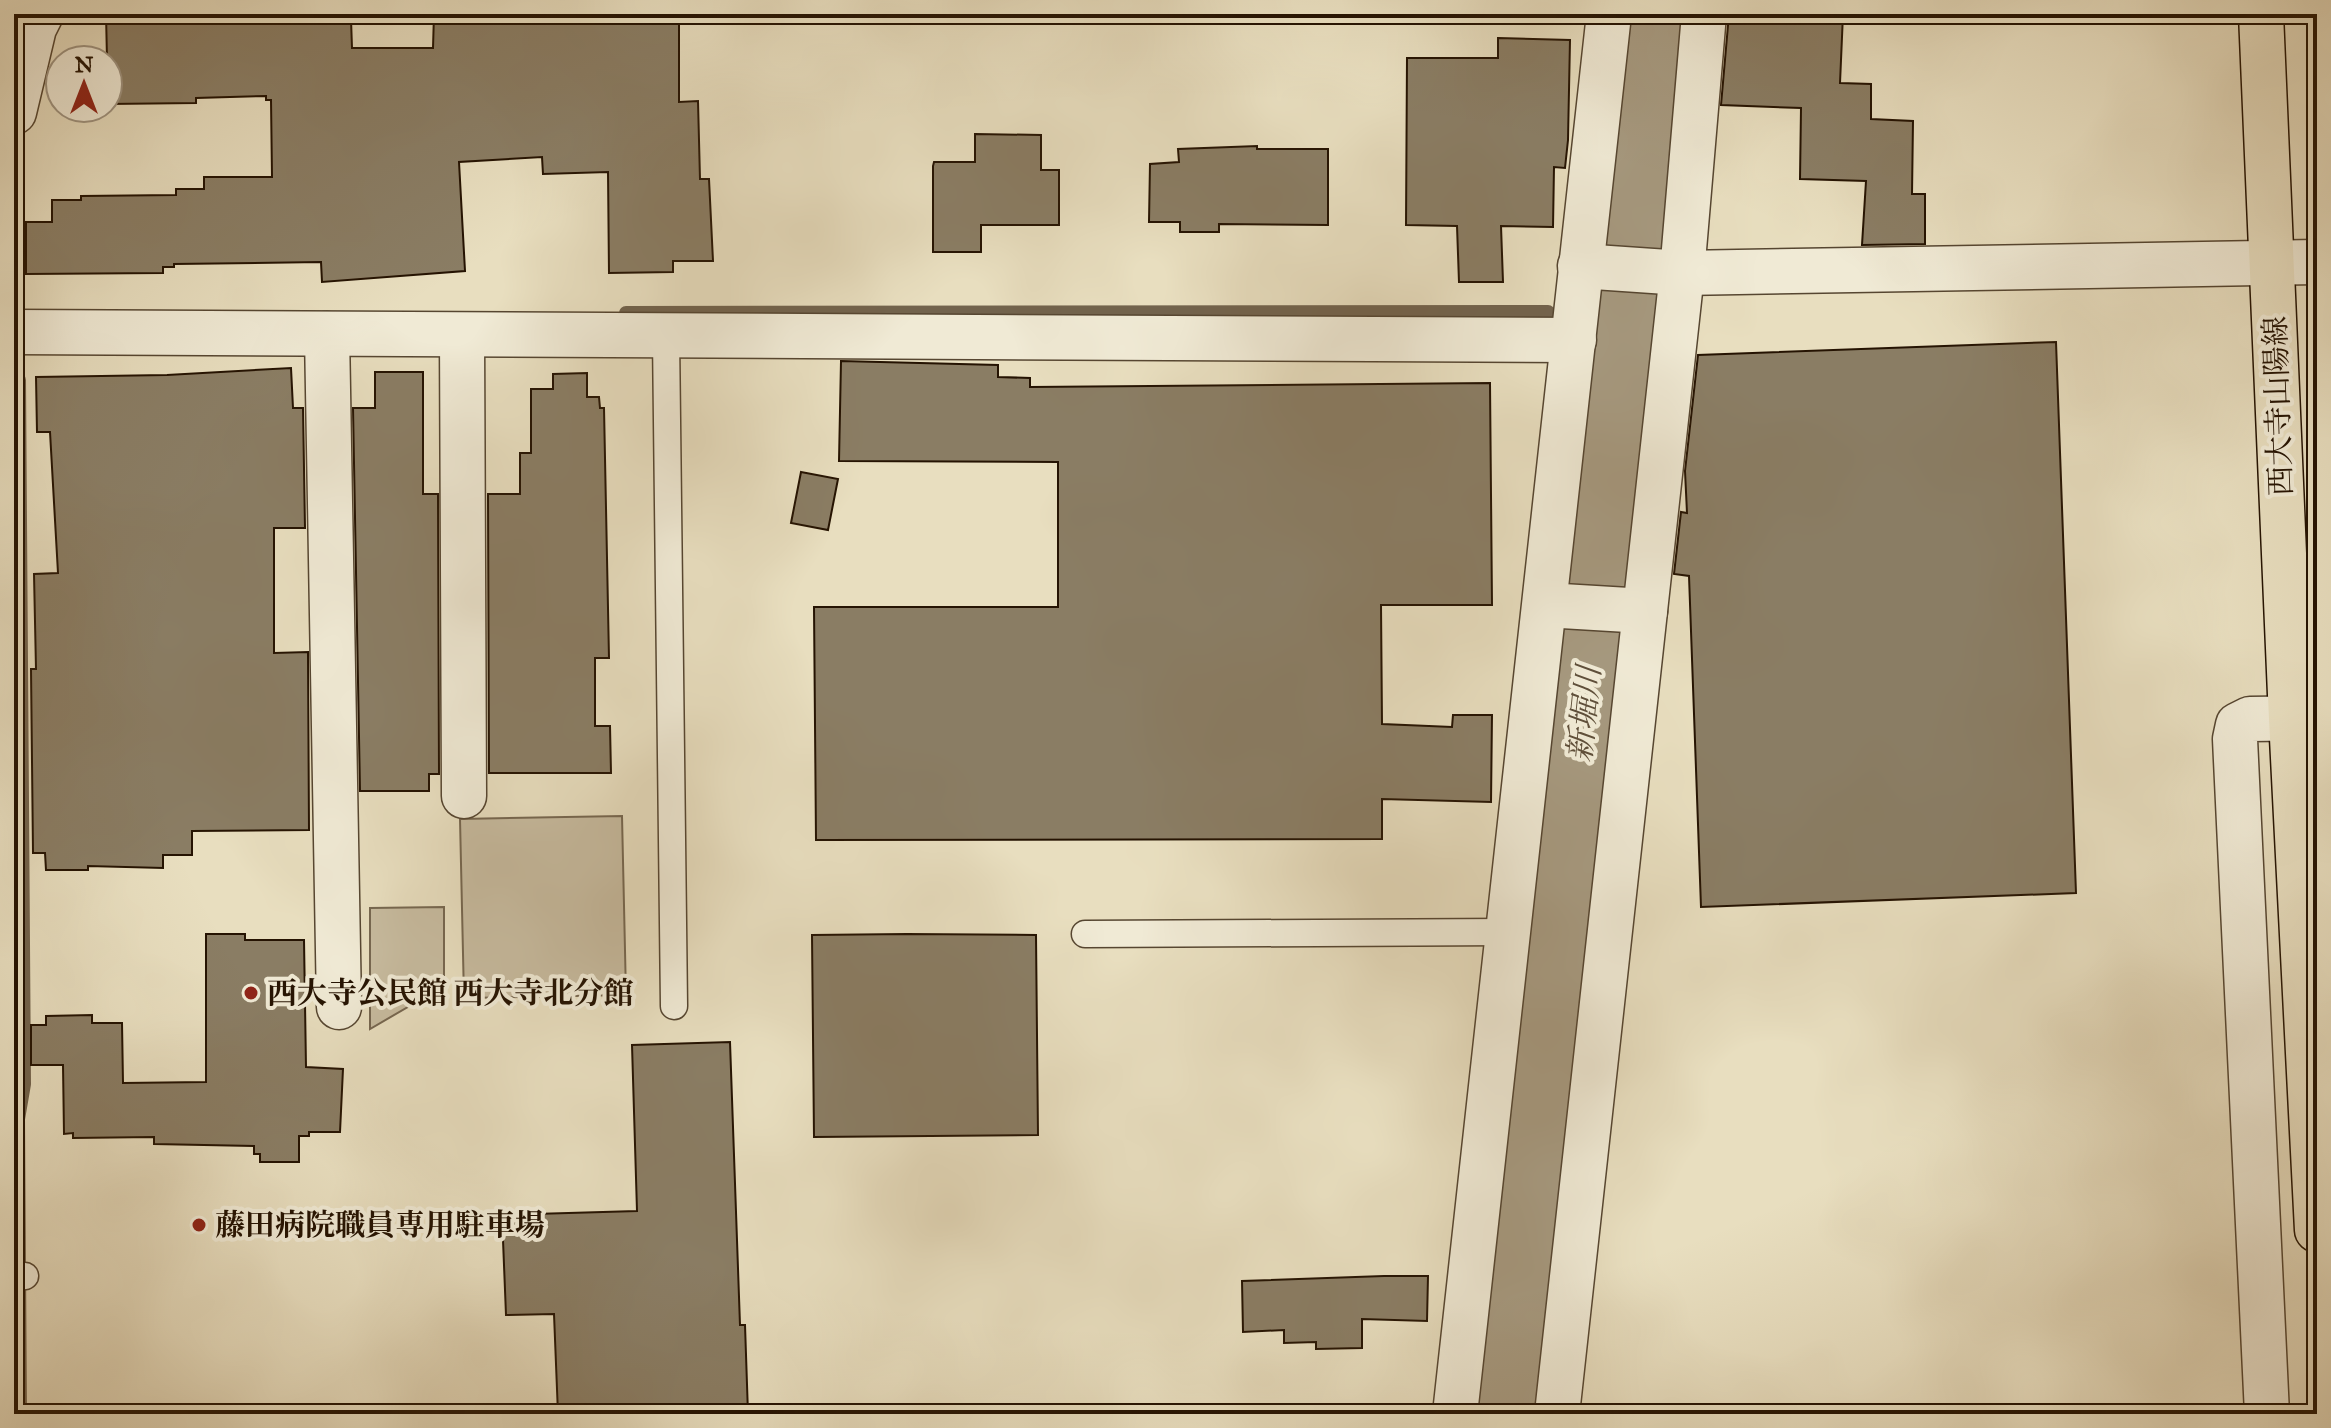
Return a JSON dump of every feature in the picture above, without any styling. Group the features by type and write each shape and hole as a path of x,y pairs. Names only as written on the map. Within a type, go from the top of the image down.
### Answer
{"main road":[{"name":"西大寺山陽線","path":"2261,14 2272,263 2304,718 2317,1230"}],"street":[{"path":"14,112 34,28 41,14"},
{"path":"1455,1414 1509,932 1555,606 1574,340 1591,267 1609,14"},
{"path":"1557,1414 1670,272 1704,14"},
{"path":"1591,267 1670,272 2317,262"},
{"path":"14,332 1574,340"},
{"path":"327,334 339,1007"},
{"path":"462,336 464,796"},
{"path":"1555,606 1638,611"},
{"path":"2267,1414 2235,739 2238,725 2250,719 2304,718"}],"lane":[{"path":"666,337 674,1006"},
{"path":"1085,934 1509,932"}],"shaded area":[{"path":"622,816 626,995 464,998 460,819"},
{"path":"444,907 444,986 370,1029 370,908"}],"building":[{"path":"106,14 290,14 290,20 351,19 352,48 433,48 434,14 679,14 679,102 698,101 700,179 709,179 713,261 673,261 673,272 609,273 608,172 543,174 542,157 459,162 465,271 322,282 321,262 174,264 174,267 163,267 163,273 26,274 26,222 52,222 52,200 81,200 81,196 176,195 176,189 204,189 204,177 272,177 271,100 266,100 266,96 196,98 196,103 124,104 124,44 107,44"},
{"path":"1729,14 1843,14 1840,83 1871,84 1871,119 1913,121 1912,194 1925,194 1925,244 1862,245 1866,181 1800,179 1801,108 1721,105"},
{"path":"1498,38 1570,40 1565,168 1554,167 1553,227 1501,226 1503,282 1459,282 1457,226 1406,225 1407,58 1498,58"},
{"path":"975,134 1041,135 1041,170 1059,170 1059,225 981,225 981,252 933,252 934,162 975,162"},
{"path":"1257,146 1257,149 1328,149 1328,225 1219,224 1219,232 1180,232 1180,222 1149,222 1150,164 1179,162 1178,149"},
{"path":"2056,342 2076,893 1701,907 1689,576 1674,574 1681,512 1687,513 1685,471 1698,355"},
{"path":"841,361 998,365 998,377 1030,378 1030,387 1490,383 1492,605 1381,605 1382,724 1452,727 1453,715 1492,715 1491,802 1382,799 1382,839 816,840 814,607 1058,607 1058,462 839,461"},
{"path":"291,368 293,408 303,408 305,528 274,528 274,653 308,652 309,830 192,831 192,855 163,855 163,868 88,866 88,870 46,870 45,853 33,853 31,669 36,669 34,574 58,573 50,432 37,432 36,377 167,375"},
{"path":"375,372 423,372 423,494 438,494 439,774 429,774 429,791 360,791 353,408 375,408"},
{"path":"587,373 587,397 599,397 600,408 604,408 609,658 595,658 595,726 610,726 611,773 489,773 488,494 520,494 520,453 531,453 531,389 553,389 553,374"},
{"path":"801,472 838,479 828,530 791,523"},
{"path":"206,934 245,934 245,940 304,940 306,1067 343,1069 340,1132 309,1132 309,1136 299,1136 299,1162 260,1162 260,1154 254,1154 254,1146 154,1144 154,1137 73,1138 73,1133 64,1134 63,1065 31,1065 31,1025 46,1025 46,1016 92,1015 92,1023 122,1023 123,1083 206,1082"},
{"path":"812,935 1036,935 1038,1135 814,1137"},
{"path":"730,1042 740,1325 745,1325 748,1414 558,1414 554,1314 506,1315 502,1215 637,1211 632,1045"},
{"path":"1428,1276 1427,1321 1362,1319 1362,1348 1316,1349 1316,1342 1284,1343 1284,1330 1243,1332 1242,1281"}],"waterway":[{"name":"新堀川","path":"1513,1414 1654,14"},
{"path":"626,313 1548,312"},
{"path":"19,380 24,1084 18,1119 20,1414"}],"place":[{"name":"西大寺公民館 西大寺北分館","path":"251,993"},
{"name":"藤田病院職員専用駐車場","path":"199,1225"}]}
